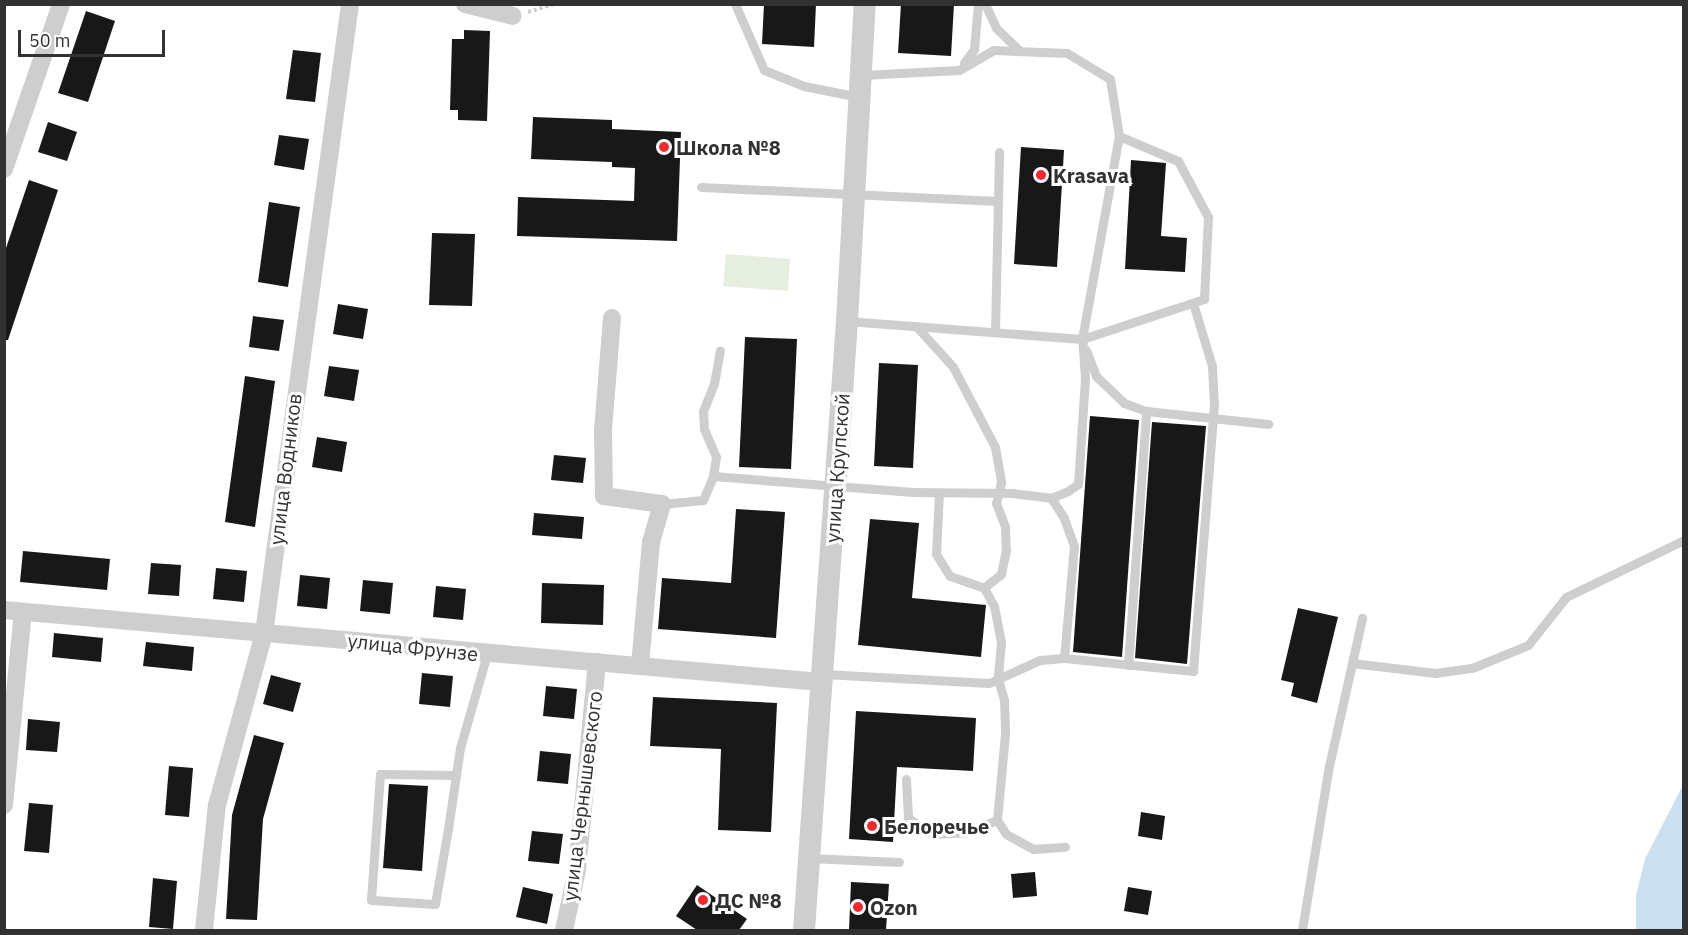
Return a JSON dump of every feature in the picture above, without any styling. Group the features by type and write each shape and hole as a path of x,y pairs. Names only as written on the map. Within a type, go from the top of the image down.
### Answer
{"street":[{"path":"4,169 61,4"},
{"name":"улица Водников","path":"204,930 217,805 264,633 350,4"},
{"path":"465,4 513,16"},
{"name":"улица Крупской","path":"804,930 847,321 865,4"},
{"path":"612,318 603,430 604,496 662,504 651,542 640,665"},
{"path":"4,805 14,611"},
{"name":"улица Фрунзе","path":"14,611 487,654 821,678"},
{"name":"улица Чернышевского","path":"564,930 577,870 597,662"}],"lane":[{"path":"959,70 974,49 978,4"},
{"path":"985,4 996,28 1019,50"},
{"path":"738,6 764,70 804,86 860,97"},
{"path":"713,476 939,493 999,493 1051,498 1078,484 1085,378 1082,339 1119,136 1110,79 1067,53 1019,50 993,50 959,70 862,75"},
{"path":"847,321 1082,339 1204,299 1208,218 1178,161 1119,136"},
{"path":"995,332 999,152"},
{"path":"701,187 998,201"},
{"path":"821,678 989,683 1040,660 1064,658 1193,671 1214,417 1212,366 1193,303"},
{"path":"916,326 953,367 994,447 1001,482 996,503 1005,527 1006,550 1001,574 984,588"},
{"path":"1082,339 1096,376 1125,403 1146,411 1268,424"},
{"path":"662,504 704,500 713,476 716,457 704,429 703,411 714,384 720,351"},
{"path":"1128,665 1146,411"},
{"path":"939,493 936,554 950,576 984,588 994,606 1001,642 998,679 1004,700 1005,734 997,820 1006,834 1033,849 1065,847"},
{"path":"1051,498 1064,518 1074,546 1064,658"},
{"path":"1352,663 1435,673 1472,668 1528,645 1566,597 1683,540"},
{"path":"1302,930 1329,766 1362,618"},
{"path":"456,775 380,774 371,900 435,904 456,775 487,654"},
{"path":"906,779 908,818 933,834 966,832 997,820"},
{"path":"809,858 899,861"}],"path":[{"path":"513,16 555,4"}],"green space":[{"path":"726,254 790,259 788,291 723,286"}],"water":[{"path":"1683,785 1683,930 1636,930 1636,895 1645,859"}],"building":[{"path":"764,4 816,4 814,47 762,44"},
{"path":"901,4 954,4 951,56 898,53"},
{"path":"86,11 115,21 88,102 58,93"},
{"path":"464,30 490,31 487,121 458,120 458,110 450,110 452,39 464,39"},
{"path":"293,50 321,53 315,102 286,99"},
{"path":"533,117 612,120 612,129 681,132 677,241 517,236 518,197 634,201 635,168 612,167 612,162 531,159"},
{"path":"48,122 77,132 67,161 38,152"},
{"path":"279,135 309,139 304,170 274,165"},
{"path":"1021,147 1064,150 1057,267 1014,264"},
{"path":"1131,160 1166,163 1161,236 1187,238 1185,272 1125,269"},
{"path":"29,180 58,190 8,340 4,340 4,254"},
{"path":"269,202 300,207 288,287 258,282"},
{"path":"432,233 475,234 472,306 429,305"},
{"path":"338,304 368,309 363,339 333,334"},
{"path":"253,316 284,320 279,351 249,347"},
{"path":"745,337 797,339 791,469 739,467"},
{"path":"879,363 918,365 913,468 874,466"},
{"path":"329,366 359,370 354,401 324,396"},
{"path":"245,376 275,381 255,527 225,522"},
{"path":"1090,416 1139,420 1122,657 1073,652"},
{"path":"1152,422 1206,426 1187,664 1135,658"},
{"path":"317,437 347,442 342,472 312,467"},
{"path":"554,455 586,458 583,483 551,480"},
{"path":"736,509 785,512 776,638 658,629 662,578 731,583"},
{"path":"534,513 584,517 582,539 532,535"},
{"path":"870,519 919,523 912,598 986,605 981,657 858,645"},
{"path":"23,551 110,559 107,590 20,582"},
{"path":"151,563 181,565 179,596 148,594"},
{"path":"216,568 247,571 244,602 213,599"},
{"path":"300,575 330,578 327,609 297,606"},
{"path":"363,580 393,583 390,614 360,611"},
{"path":"542,583 604,585 603,625 541,623"},
{"path":"436,586 466,589 463,620 433,617"},
{"path":"1298,608 1338,617 1317,703 1291,696 1294,683 1281,680"},
{"path":"54,633 103,638 101,662 52,657"},
{"path":"146,642 194,647 192,671 143,666"},
{"path":"422,673 453,676 450,707 419,704"},
{"path":"271,675 301,683 293,712 263,704"},
{"path":"546,686 577,689 574,719 543,716"},
{"path":"653,697 777,703 771,832 718,830 721,749 650,746"},
{"path":"856,711 976,718 973,771 897,767 893,842 849,839"},
{"path":"28,719 60,722 57,752 26,750"},
{"path":"254,735 284,743 263,819 257,920 226,919 232,815"},
{"path":"540,751 571,754 568,784 537,781"},
{"path":"169,766 193,768 189,817 165,815"},
{"path":"389,784 428,786 422,871 383,868"},
{"path":"29,803 53,805 49,853 24,851"},
{"path":"1141,812 1165,816 1162,840 1138,836"},
{"path":"532,831 563,834 559,864 528,861"},
{"path":"1035,872 1037,896 1013,898 1011,874"},
{"path":"153,878 177,881 173,929 149,927"},
{"path":"851,882 889,884 886,930 849,930"},
{"name":"ДС №8","path":"697,885 747,919 739,930 697,930 676,916"},
{"path":"523,887 553,894 547,924 516,917"},
{"path":"1128,887 1152,891 1148,915 1124,911"}],"place":[{"name":"Школа №8","path":"664,147"},
{"name":"Krasava","path":"1041,175"},
{"name":"Белоречье","path":"872,826"},
{"name":"ДС №8","path":"703,900"},
{"name":"Ozon","path":"858,907"}]}
